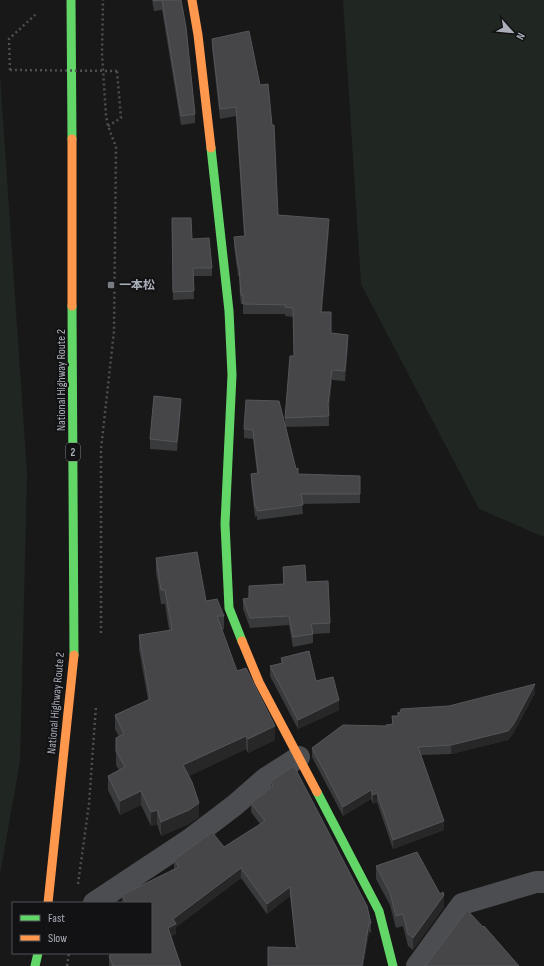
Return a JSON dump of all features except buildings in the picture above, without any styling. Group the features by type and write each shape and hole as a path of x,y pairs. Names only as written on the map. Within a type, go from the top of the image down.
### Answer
{"main road":[{"name":"National Highway Route 2","path":"48,902 74,655 72,0"},
{"path":"192,0 198,35 229,311 232,375 225,524 229,608 260,682 379,911 393,966"},
{"path":"35,966 38,954"}],"street":[{"path":"96,902 189,840 235,805 266,778 299,757"},
{"path":"417,966 462,904 536,882 544,882"}],"path":[{"path":"100,639 102,624 101,449 114,332 116,147 108,126 102,54 103,0"},
{"path":"36,14 9,39 10,70 117,71 121,118 108,126"},
{"path":"78,888 89,804 96,702"},
{"path":"67,966 69,954"}],"shaded area":[{"path":"343,0 544,0 544,537 479,509 361,284"},
{"path":"0,75 27,474 20,761 0,874"}],"traffic: fast":[{"path":"71,0 72,139"},
{"path":"211,148 229,311 232,375 225,524 229,608 242,641"},
{"path":"72,306 74,655"},
{"path":"317,792 379,911 393,966"},
{"path":"35,966 38,954"}],"traffic: slow":[{"path":"192,0 198,35 211,148"},
{"path":"72,139 72,306"},
{"path":"242,641 259,682 317,792"},
{"path":"48,902 74,655"}],"place":[{"name":"一本松","path":"111,285"}]}
